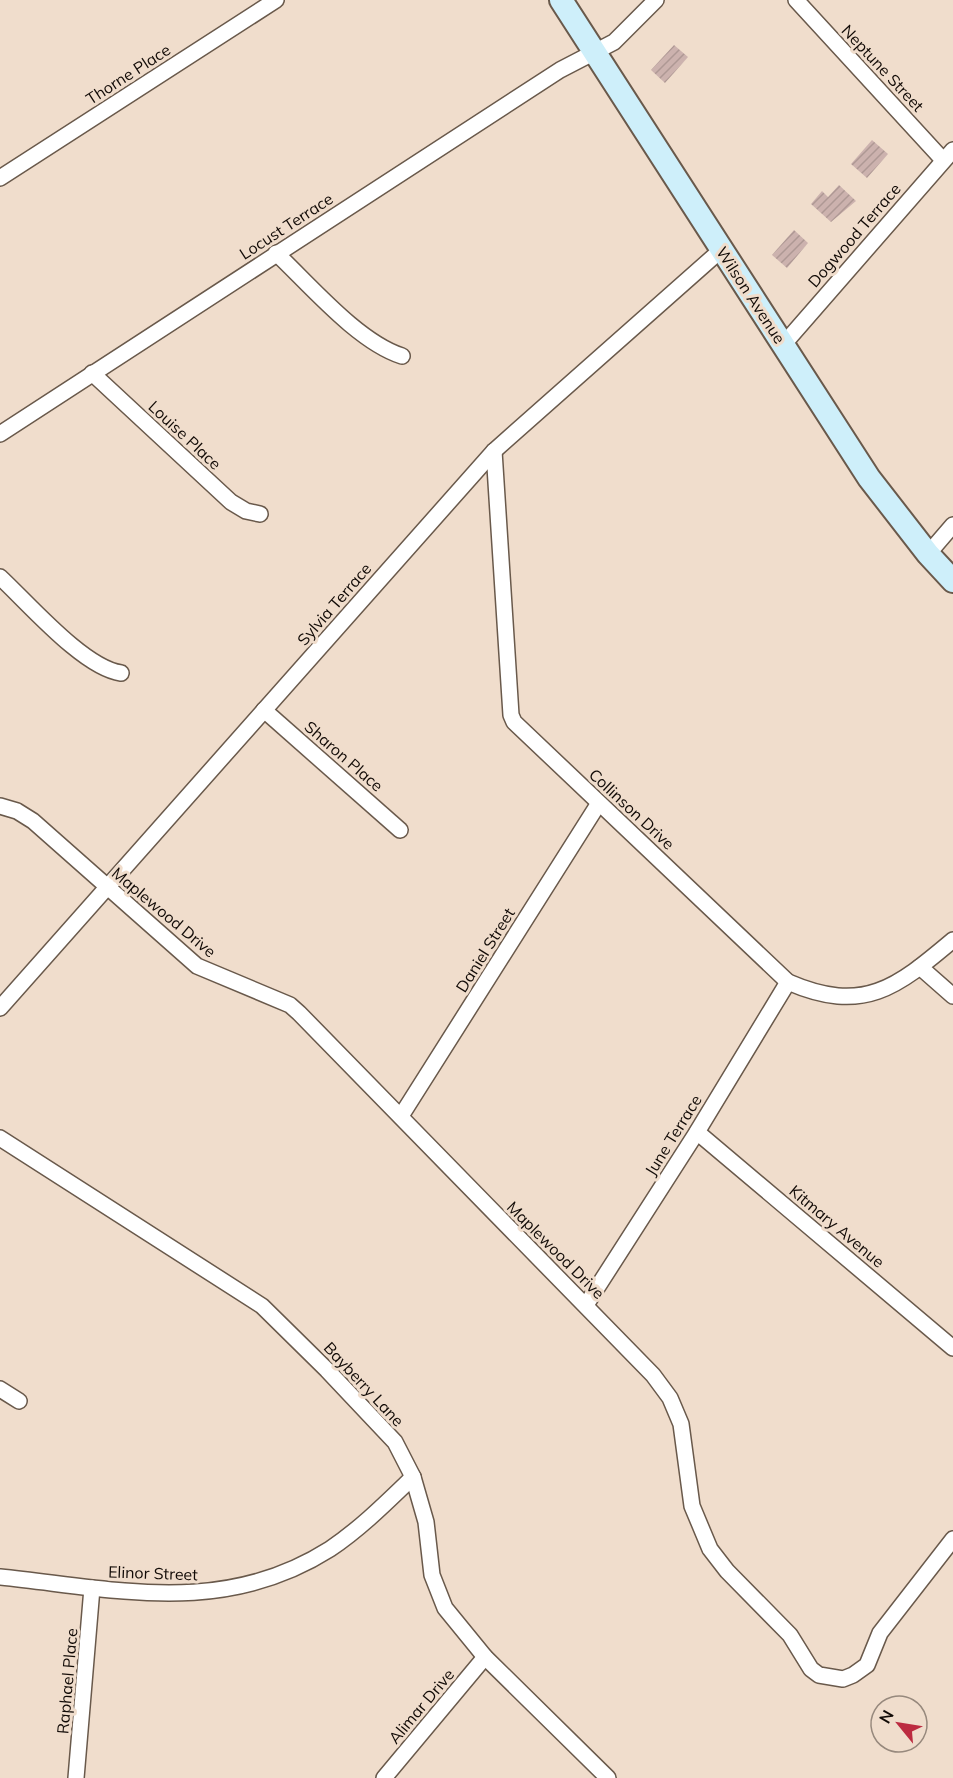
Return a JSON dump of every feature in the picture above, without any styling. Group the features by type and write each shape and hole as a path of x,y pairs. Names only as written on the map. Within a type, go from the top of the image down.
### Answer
{"street":[{"name":"Thorne Place","path":"0,178 276,0"},
{"name":"Wilson Avenue","path":"561,0 869,477 928,554 953,581"},
{"name":"Locust Terrace","path":"0,434 560,70 623,35 656,0"},
{"name":"Neptune Street","path":"796,0 948,155"},
{"name":"Dogwood Terrace","path":"783,345 948,155"},
{"name":"Sylvia Terrace","path":"0,1008 494,452 521,424 721,250"},
{"path":"276,254 363,334 381,347 402,356"},
{"name":"Louise Place","path":"92,373 231,502 246,511 260,514"},
{"name":"Collinson Drive","path":"494,452 511,715 514,722 788,982 824,994 849,997 870,994 894,986 953,940"},
{"path":"928,554 953,525"},
{"path":"0,577 85,657 110,672 121,673"},
{"name":"Sharon Place","path":"264,710 400,830"},
{"name":"Daniel Street","path":"401,1116 599,803"},
{"name":"Maplewood Drive","path":"0,806 17,811 33,821 196,966 290,1005 653,1375 675,1407 684,1439 692,1506 710,1549 727,1571 790,1635 811,1669 819,1675 843,1679 853,1676 867,1665 880,1633 953,1539"},
{"path":"920,967 953,996"},
{"name":"June Terrace","path":"586,1305 697,1132 788,982"},
{"name":"Kitmary Avenue","path":"697,1132 953,1348"},
{"name":"Bayberry Lane","path":"0,1138 262,1306 327,1370 395,1442 413,1478 426,1522 430,1564 436,1590 458,1626 485,1657 608,1778"},
{"path":"0,1389 18,1401"},
{"name":"Elinor Street","path":"0,1577 161,1594 198,1594 267,1580 299,1566 337,1544 413,1478"},
{"name":"Raphael Place","path":"76,1778 92,1588"},
{"name":"Alimar Drive","path":"384,1778 485,1657"}],"building":[{"path":"674,45 688,57 665,83 651,70"},
{"path":"872,140 888,154 867,178 851,164"},
{"path":"839,185 856,201 831,222 811,204 822,191 828,197"},
{"path":"794,230 808,243 787,268 772,255"}]}
